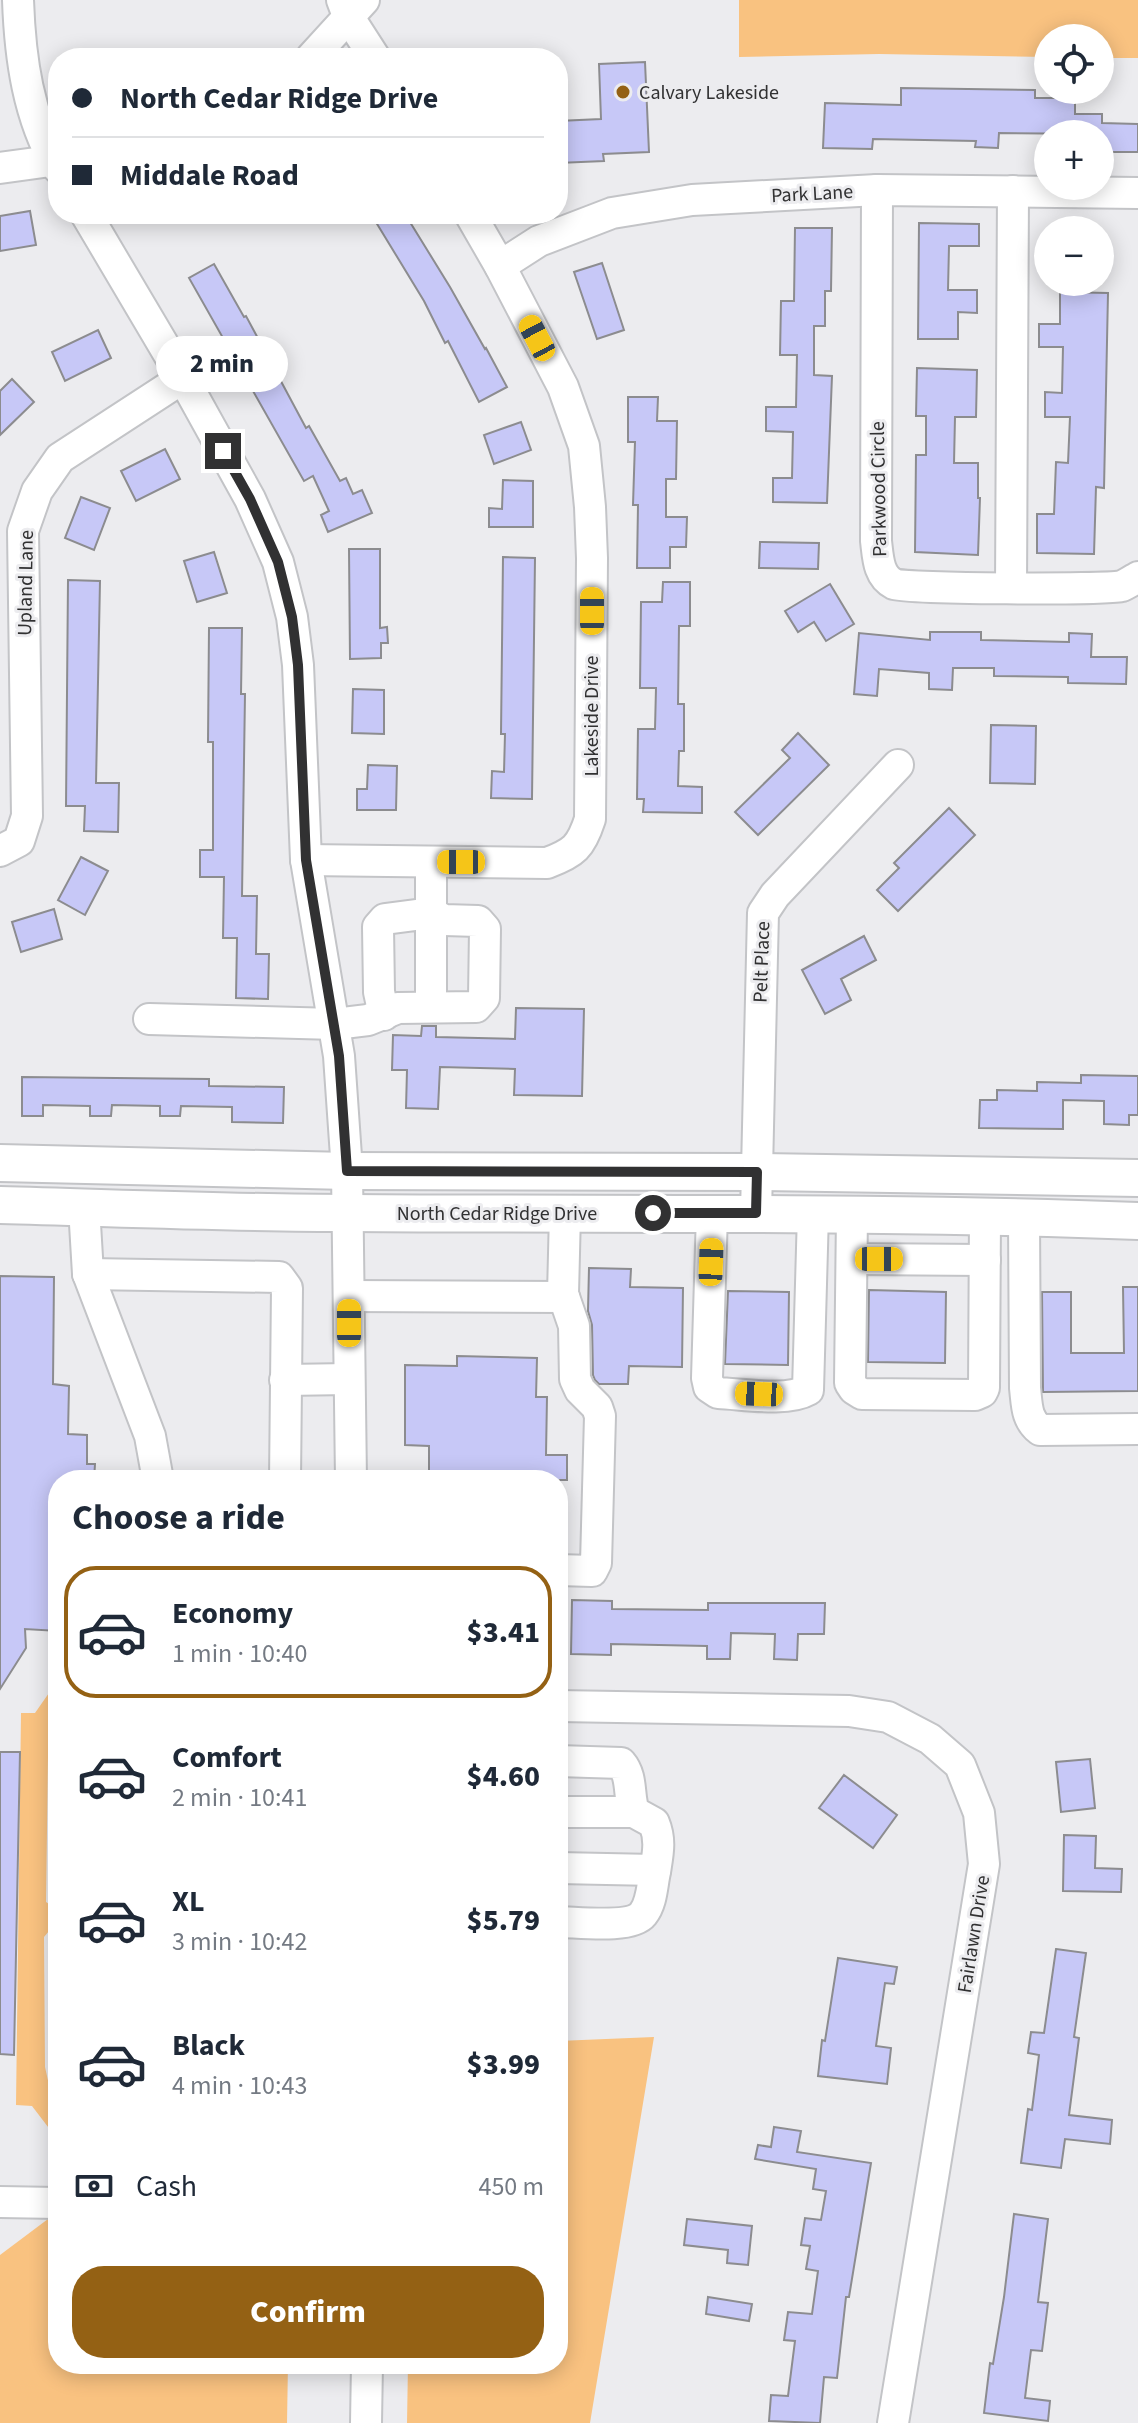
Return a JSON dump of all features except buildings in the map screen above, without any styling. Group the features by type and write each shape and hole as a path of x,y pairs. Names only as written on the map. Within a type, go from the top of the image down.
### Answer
{"main road":[{"name":"North Cedar Ridge Drive","path":"0,1163 347,1171 757,1172 1138,1178"},
{"name":"North Cedar Ridge Drive","path":"0,1205 348,1213 813,1213 1138,1221"}],"street":[{"path":"18,0 24,76 38,125 48,145"},
{"path":"319,48 351,5 370,48"},
{"path":"0,168 48,164"},
{"name":"Park Lane","path":"500,266 539,241 612,213 692,200 877,190 1138,193"},
{"name":"Parkwood Circle","path":"877,190 876,541 879,569 894,584 914,587 1120,586 1138,577"},
{"path":"1011,588 1013,191"},
{"path":"92,224 250,499 278,562 292,617 298,665 306,860 335,1024 347,1171 351,1470"},
{"name":"Lakeside Drive","path":"431,862 547,863 569,855 584,838 590,819 590,520 584,446 563,387 476,224"},
{"name":"Upland Lane","path":"0,851 19,841 27,816 23,531 37,491 60,458 183,378"},
{"name":"Pelt Place","path":"756,1213 763,913 775,895 898,765"},
{"path":"306,860 431,862 431,1007"},
{"path":"149,1019 335,1024 368,1020 384,1015 398,1008 476,1007 484,998 485,929 478,921 444,920 431,913 385,919 378,927 379,992 384,1015"},
{"path":"84,1207 88,1274 150,1436 156,1470"},
{"path":"565,1213 564,1297 574,1326 575,1379 580,1390 597,1407 600,1416 596,1563 592,1571 568,1572"},
{"path":"712,1213 709,1387 718,1393 782,1396 800,1395 808,1390 813,1213"},
{"path":"852,1214 850,1383 862,1394 975,1395 982,1392 985,1216"},
{"path":"1024,1217 1025,1388 1031,1423 1040,1430 1138,1429"},
{"path":"852,1259 985,1260"},
{"path":"88,1274 279,1277 287,1288 285,1470"},
{"path":"349,1296 564,1297"},
{"path":"285,1380 349,1379"},
{"name":"Fairlawn Drive","path":"568,1706 849,1711 888,1717 930,1739 960,1765 979,1813 984,1864 893,2423"},
{"path":"568,1761 621,1763 629,1773 634,1812"},
{"path":"568,1812 634,1812 654,1823 660,1838 650,1901 636,1921 568,1922"},
{"path":"568,1868 655,1870"},
{"path":"0,2202 48,2203"},
{"path":"366,2423 367,2374"}],"shaded area":[{"path":"739,0 1138,0 1138,58 1114,58 1114,24 1034,24 1034,57 879,54 739,57"},
{"path":"48,1694 48,1932 44,1937 48,2127 32,2106 16,2105 21,1713 35,1713"},
{"path":"654,2037 590,2423 407,2423 408,2374 568,2374 568,2041"},
{"path":"48,2219 48,2374 288,2374 287,2423 0,2423 0,2255"}],"place":[{"name":"Calvary Lakeside","path":"623,92"}],"route":[{"path":"223,451 250,499 278,562 292,617 298,665 306,860 339,1056 347,1171 757,1172 756,1213 653,1213"}]}
